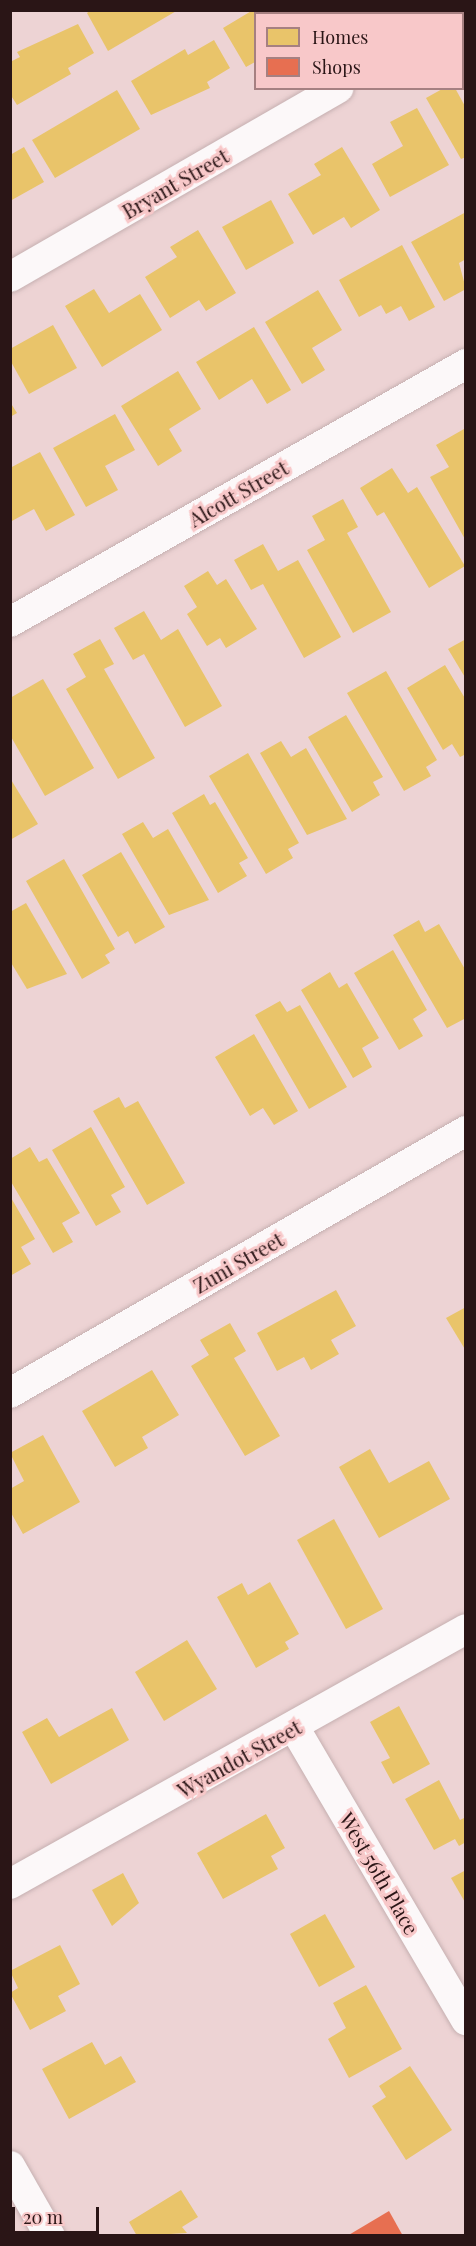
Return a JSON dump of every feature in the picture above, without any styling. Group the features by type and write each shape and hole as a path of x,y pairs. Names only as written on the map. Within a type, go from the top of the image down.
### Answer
{"street":[{"name":"Bryant Street","path":"10,277 336,90"},
{"name":"Alcott Street","path":"10,622 465,364"},
{"name":"Zuni Street","path":"10,1393 465,1131"},
{"name":"Wyandot Street","path":"10,1884 294,1727 465,1629"},
{"name":"West 56th Place","path":"294,1727 465,2020"},
{"path":"10,2166 50,2235"}],"building: Homes":[{"path":"91,10 178,10 108,51 87,13"},
{"path":"253,10 326,10 327,12 254,12 254,63 246,67 223,28"},
{"path":"78,24 94,53 68,68 71,74 17,105 10,94 10,62 20,57 17,52"},
{"path":"214,40 230,68 207,82 210,88 151,115 131,81 185,49 188,55"},
{"path":"117,90 140,129 55,178 32,140"},
{"path":"440,90 456,90 466,108 466,157 461,159 426,98"},
{"path":"417,108 449,165 390,197 372,164 403,146 390,122"},
{"path":"24,147 44,182 10,201 10,155"},
{"path":"342,147 380,210 351,228 344,217 313,235 288,194 321,175 314,164"},
{"path":"271,200 294,243 246,270 222,227"},
{"path":"466,212 466,259 459,263 466,289 444,301 411,242"},
{"path":"198,230 236,293 206,311 199,300 170,318 145,277 177,257 170,247"},
{"path":"402,245 435,307 409,321 401,306 386,314 381,305 359,317 339,280"},
{"path":"94,289 109,313 140,294 162,330 102,367 65,306"},
{"path":"318,290 342,330 312,348 325,370 302,384 265,322"},
{"path":"53,325 77,368 29,394 10,360 10,349"},
{"path":"254,327 291,390 267,404 252,379 219,400 196,362"},
{"path":"178,371 201,409 169,429 182,451 158,466 121,406"},
{"path":"10,402 17,413 10,417"},
{"path":"115,414 135,450 105,466 118,490 86,507 53,448"},
{"path":"464,429 466,432 466,541 430,477 449,467 436,445"},
{"path":"40,452 75,515 46,531 34,509 10,522 10,468"},
{"path":"392,468 408,493 417,487 465,566 429,588 384,512 377,516 360,488"},
{"path":"343,499 358,527 347,533 391,612 353,633 307,550 325,540 312,516"},
{"path":"263,544 278,571 298,560 341,637 304,658 263,584 251,590 234,560"},
{"path":"208,571 217,585 226,579 257,629 226,648 220,638 207,646 187,614 197,607 184,586"},
{"path":"144,611 161,640 178,629 222,706 185,727 144,654 133,660 114,628"},
{"path":"100,639 114,664 104,669 155,758 118,779 66,689 86,677 73,654"},
{"path":"466,639 466,679 448,649"},
{"path":"445,665 466,700 466,754 460,757 452,744 443,750 407,688"},
{"path":"386,671 437,760 426,767 431,776 404,791 347,693"},
{"path":"43,679 94,768 45,796 10,735 10,698"},
{"path":"346,715 383,777 373,782 380,795 352,812 308,737"},
{"path":"281,741 291,757 306,748 347,819 307,835 260,753"},
{"path":"248,753 299,843 288,849 293,858 266,874 209,776"},
{"path":"10,778 38,824 10,840"},
{"path":"204,794 210,805 215,802 248,858 239,863 247,876 218,893 172,813"},
{"path":"143,822 153,838 168,829 209,900 169,915 122,834"},
{"path":"121,852 165,927 135,944 128,931 118,937 82,875"},
{"path":"64,859 115,949 105,955 110,963 82,979 26,881"},
{"path":"26,903 67,974 27,989 10,961 10,912"},
{"path":"419,920 425,932 439,924 466,971 466,1018 447,1028 393,935"},
{"path":"393,950 427,1010 413,1019 423,1036 399,1050 354,973"},
{"path":"330,972 339,988 347,983 379,1038 362,1048 372,1067 353,1078 301,990"},
{"path":"280,1001 287,1012 300,1005 347,1087 309,1109 255,1015"},
{"path":"254,1034 298,1111 274,1125 263,1108 250,1116 215,1057"},
{"path":"119,1097 125,1108 138,1101 185,1183 147,1205 93,1111"},
{"path":"91,1127 125,1187 111,1195 121,1212 96,1226 52,1150"},
{"path":"30,1147 39,1162 47,1158 80,1213 62,1223 73,1242 53,1253 10,1180 10,1159"},
{"path":"10,1196 35,1239 21,1247 31,1264 10,1276"},
{"path":"336,1290 356,1326 331,1340 339,1354 311,1370 304,1357 277,1371 257,1333"},
{"path":"466,1307 466,1351 446,1318"},
{"path":"230,1323 246,1351 234,1358 280,1436 245,1456 191,1366 209,1355 200,1340"},
{"path":"152,1370 179,1415 142,1437 148,1448 115,1467 82,1411"},
{"path":"43,1435 80,1502 23,1534 10,1511 10,1489 24,1481 10,1453"},
{"path":"370,1449 389,1483 429,1461 450,1499 379,1538 339,1467"},
{"path":"334,1519 383,1609 346,1629 297,1540"},
{"path":"270,1582 299,1634 285,1642 289,1649 256,1668 217,1597 242,1583 248,1595"},
{"path":"187,1640 217,1689 164,1721 135,1672"},
{"path":"399,1706 430,1764 393,1784 381,1762 390,1758 370,1722"},
{"path":"112,1708 129,1740 51,1784 22,1732 47,1718 59,1737"},
{"path":"439,1780 460,1820 466,1817 466,1842 459,1846 455,1839 434,1850 405,1799"},
{"path":"266,1814 285,1848 271,1856 278,1869 223,1899 197,1853"},
{"path":"466,1870 466,1904 451,1878"},
{"path":"123,1873 139,1903 112,1926 92,1890"},
{"path":"325,1914 355,1967 319,1987 290,1934"},
{"path":"60,1945 80,1984 58,1996 66,2011 30,2030 10,1993 18,1988 10,1971"},
{"path":"366,1985 402,2049 349,2078 328,2039 346,2028 333,2003"},
{"path":"92,2042 105,2065 121,2056 136,2082 69,2119 42,2069"},
{"path":"410,2066 452,2130 406,2160 372,2106 386,2097 379,2086"},
{"path":"181,2190 198,2217 182,2227 187,2233 137,2236 129,2222"}],"building: Shops":[{"path":"389,2211 403,2236 347,2236"}]}
